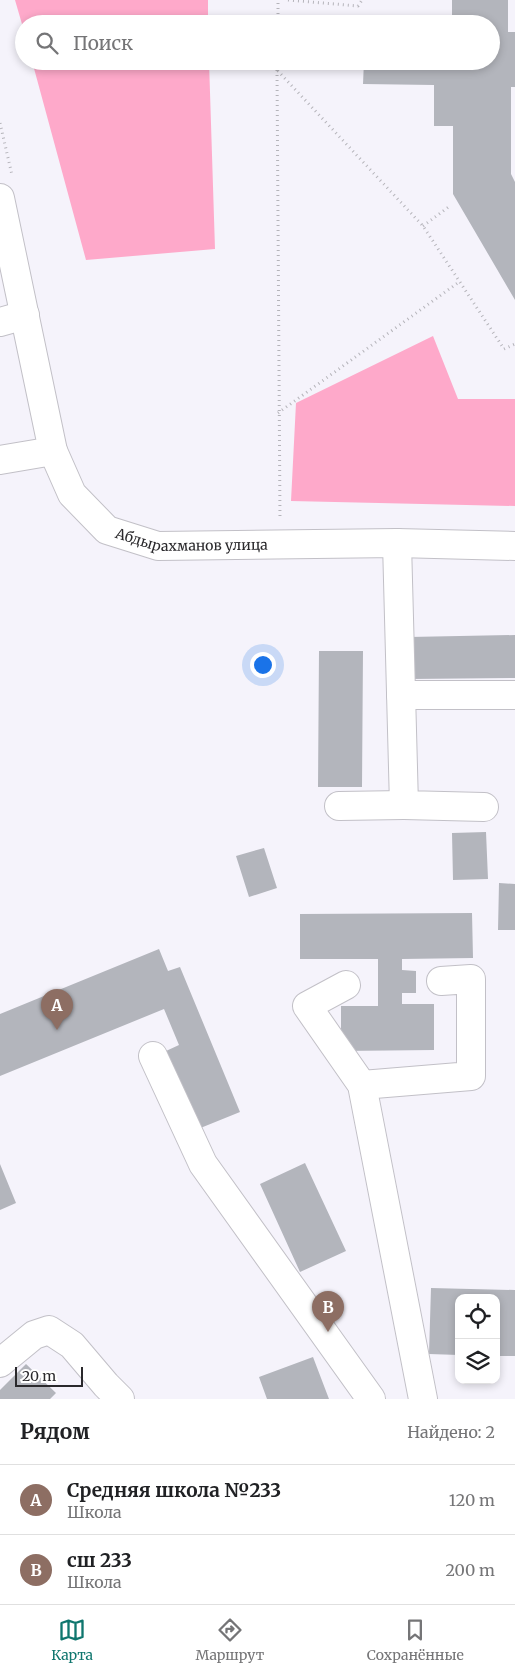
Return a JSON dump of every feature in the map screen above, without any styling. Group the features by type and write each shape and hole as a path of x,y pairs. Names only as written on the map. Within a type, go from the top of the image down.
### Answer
{"street":[{"name":"Абдырахманов улица","path":"6,188 12,318 53,451 72,494 107,530 158,546 397,542 515,546"},
{"path":"0,460 53,451"},
{"path":"397,542 404,804"},
{"path":"401,695 515,695"},
{"path":"339,806 404,804 484,807"},
{"path":"362,1085 471,1076 471,979 441,981"},
{"path":"346,985 307,1006 362,1085 423,1399"},
{"path":"153,1056 203,1164 371,1399"},
{"path":"0,1363 34,1335 49,1330 72,1345 120,1399"}],"path":[{"path":"278,0 278,15"},
{"path":"288,0 358,6 362,0"},
{"path":"278,70 423,226 504,349 515,344"},
{"path":"278,70 278,413 280,524"},
{"path":"0,122 6,188"},
{"path":"423,226 450,206"},
{"path":"278,413 459,282"}],"shaded area":[{"path":"15,0 208,0 208,15 19,15"},
{"path":"34,70 209,70 215,249 86,260"},
{"path":"433,336 458,399 515,399 515,506 291,501 296,403"}],"building":[{"path":"452,0 508,0 508,32 515,32 515,87 511,87 511,174 515,182 515,300 453,194 453,126 434,126 434,85 363,84 364,70 500,70 500,15 452,15"},
{"path":"515,635 515,678 410,679 409,637"},
{"path":"319,651 363,651 362,787 318,787"},
{"path":"486,832 488,879 453,880 452,833"},
{"path":"264,848 277,888 249,897 236,856"},
{"path":"499,883 515,884 515,930 498,930"},
{"path":"472,913 473,958 402,959 402,970 416,971 416,993 402,993 402,1004 434,1004 434,1050 341,1051 341,1006 378,1006 378,959 300,959 300,914"},
{"path":"159,949 168,971 180,967 240,1112 198,1129 166,1051 179,1045 164,1009 0,1076 0,1014"},
{"path":"305,1163 346,1251 300,1272 260,1184"},
{"path":"0,1164 16,1203 0,1210"},
{"path":"431,1288 515,1290 515,1356 500,1356 500,1294 455,1294 455,1355 429,1354"},
{"path":"313,1357 329,1399 267,1399 259,1377"},
{"path":"26,1364 56,1393 50,1399 0,1399 0,1390"}],"place":[{"name":"Средняя школа №233","path":"57,1030"},
{"name":"сш 233","path":"328,1332"}]}
